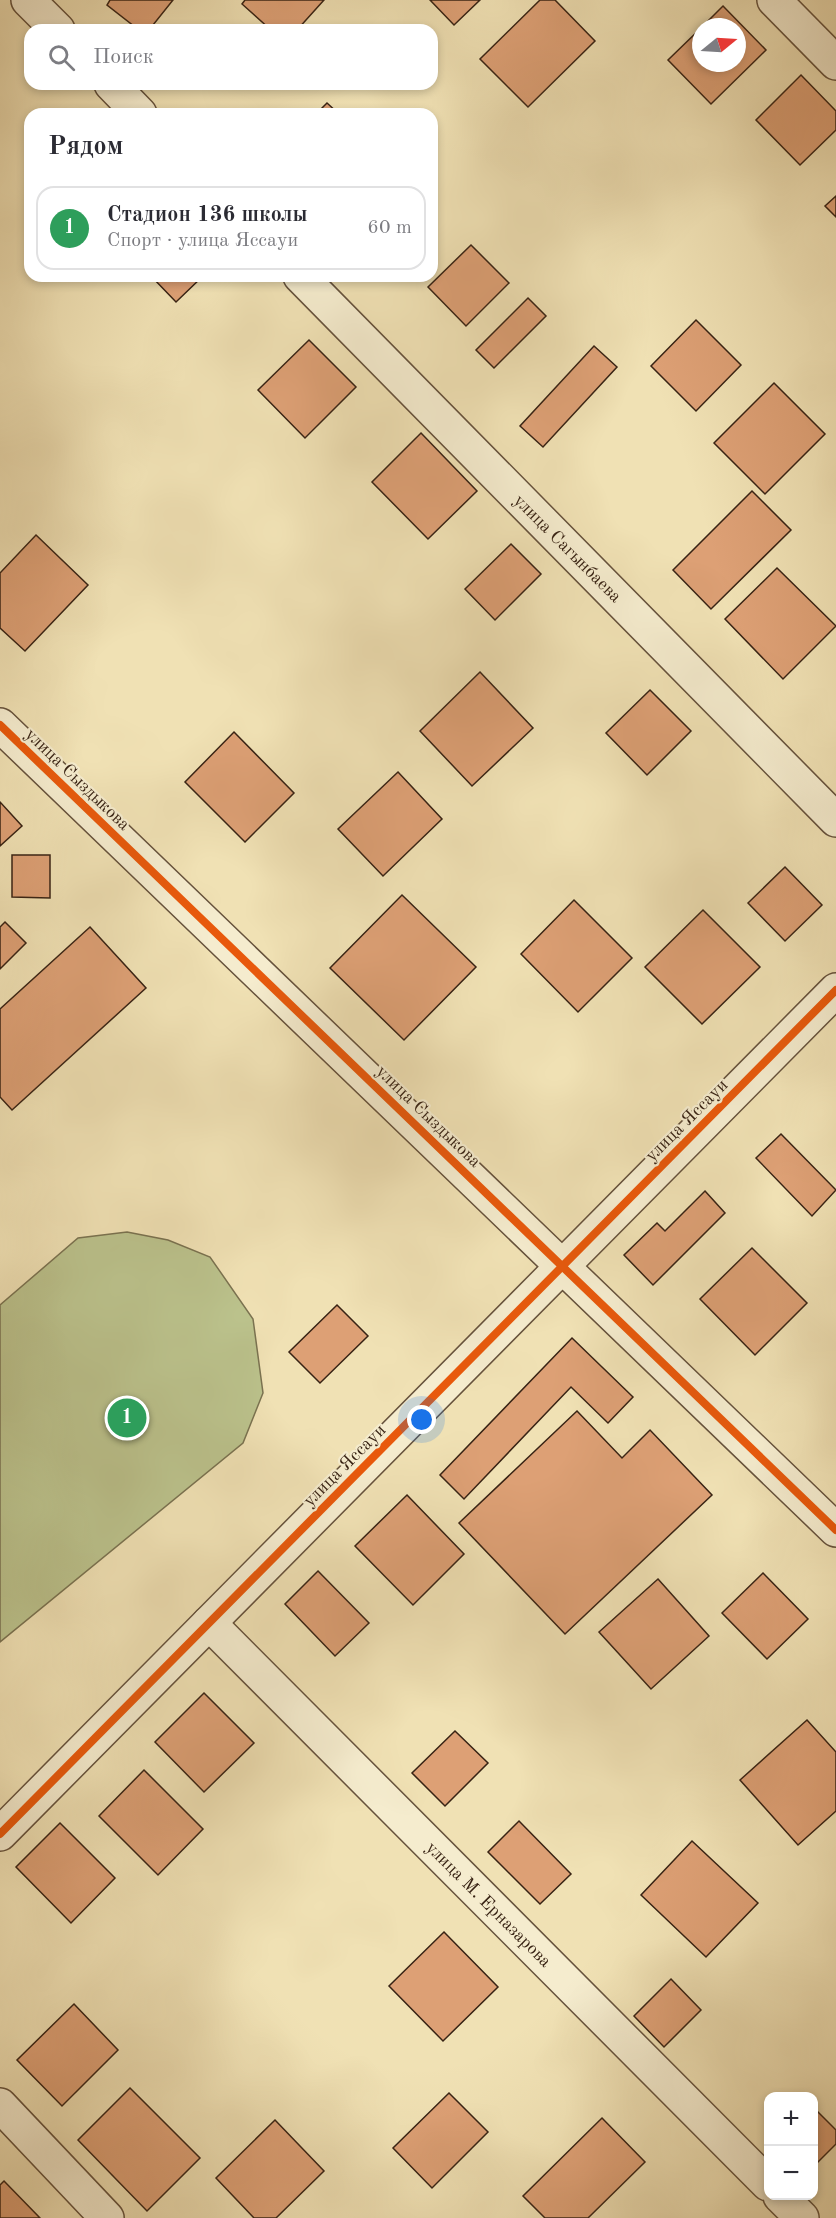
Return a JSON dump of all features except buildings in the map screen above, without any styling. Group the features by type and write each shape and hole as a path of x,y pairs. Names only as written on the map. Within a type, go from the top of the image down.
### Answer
{"street":[{"path":"28,0 52,24"},
{"path":"774,0 836,63"},
{"path":"117,90 135,108"},
{"name":"улица Сагынбаева","path":"306,282 836,820"},
{"name":"улица Сыздыкова","path":"0,725 836,1530"},
{"name":"улица Яссауи","path":"0,1834 836,990"},
{"name":"улица М. Ерназарова","path":"209,1623 764,2180"},
{"path":"0,2105 107,2218"},
{"path":"784,2200 802,2218"}],"green space":[{"path":"127,1232 168,1240 210,1257 253,1319 263,1393 243,1443 0,1642 0,1305 78,1238"}],"cycle path":[{"path":"0,725 836,1530"},
{"path":"0,1834 836,990"}],"place":[{"name":"Стадион 136 школы","path":"127,1418"}]}
